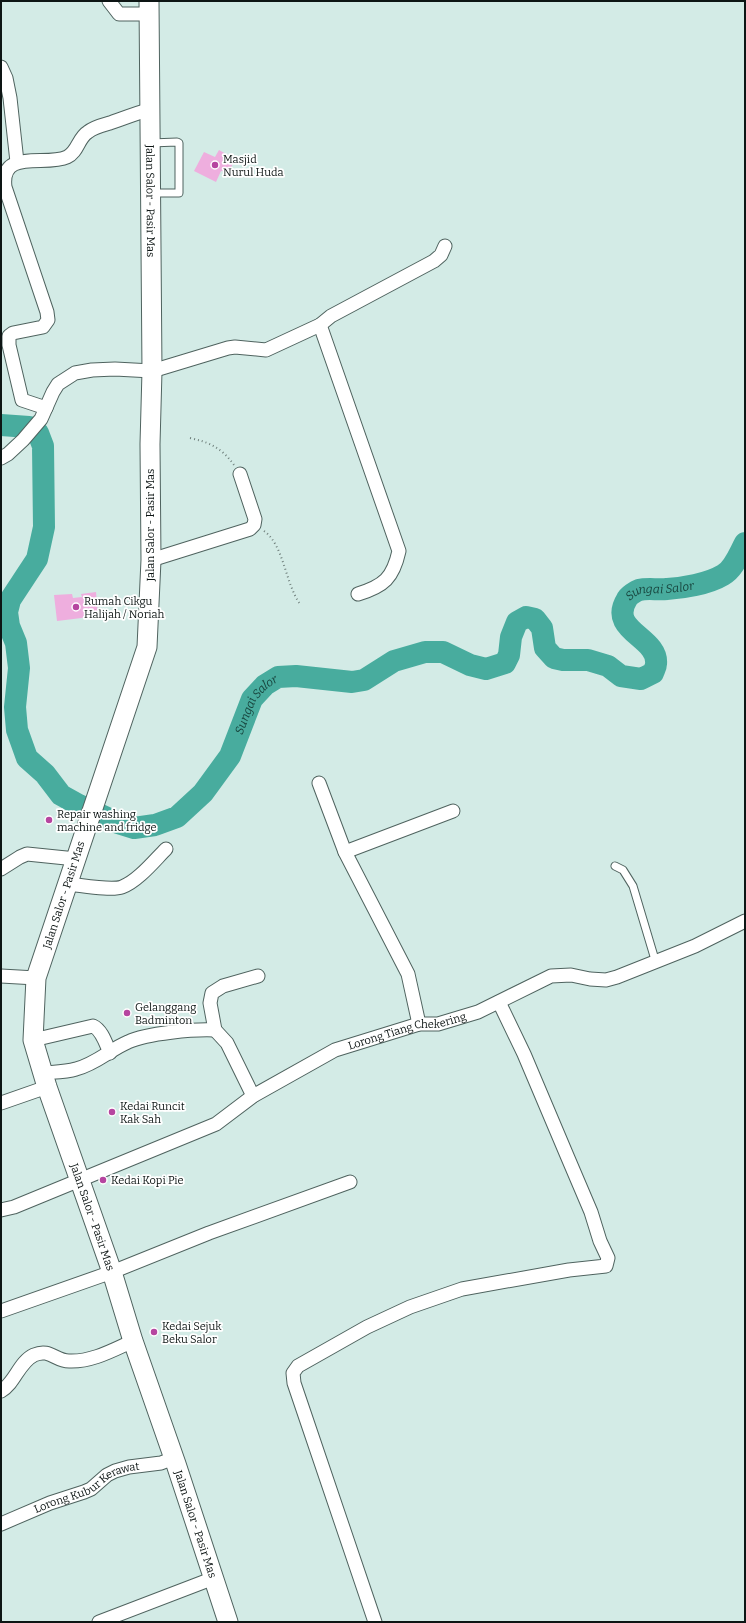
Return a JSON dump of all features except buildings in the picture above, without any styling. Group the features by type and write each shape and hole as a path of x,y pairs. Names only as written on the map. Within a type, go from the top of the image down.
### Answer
{"main road":[{"name":"Jalan Salor - Pasir Mas","path":"149,7 152,371 150,444 151,560 147,647 36,978 33,1040 45,1080 112,1272 133,1341 174,1458 228,1622"}],"street":[{"path":"109,1 119,14 149,7"},
{"path":"1,67 6,78 10,98 17,162"},
{"path":"44,414 22,400 8,344 9,336 13,333 43,327 48,320 47,312 4,181 4,172 7,167 17,162 57,160 68,157 74,152 81,138 92,129 151,109"},
{"path":"1,458 8,454 23,440 44,414 52,392 58,384 75,373 92,370 115,369 152,371 228,348 236,347 266,350 320,324 350,304 434,261 441,255 444,246"},
{"path":"320,324 399,551 396,567 387,579 374,589 358,594"},
{"path":"151,560 250,529 254,525 255,519 240,474"},
{"path":"319,783 346,852 408,974 420,1024"},
{"path":"346,852 453,811"},
{"path":"67,884 121,888 131,883 166,849"},
{"path":"1,869 27,854 76,859"},
{"name":"Lorong Tiang Chekering","path":"1,1210 14,1207 216,1124 253,1096 335,1050 420,1024 438,1024 478,1012 551,976 572,975 590,979 606,980 656,963 695,946 745,921"},
{"path":"1,976 36,978"},
{"path":"253,1096 227,1043 215,1030 210,1003 212,993 223,986 258,976"},
{"path":"374,1622 294,1383 293,1373 298,1366 353,1335 410,1307 462,1289 569,1270 606,1266 608,1258 600,1241 591,1212 524,1054 499,1002"},
{"path":"33,1040 93,1026 100,1032 110,1053"},
{"path":"1,1103 45,1080 76,1069 110,1053 128,1042 154,1035 191,1030 215,1030"},
{"path":"1,1311 112,1272 209,1234 350,1182"},
{"path":"1,1391 10,1383 23,1364 34,1356 48,1353 70,1361 95,1358 133,1341"},
{"name":"Lorong Kubur Kerawat","path":"1,1524 50,1503 91,1489 107,1475 115,1471 129,1467 161,1463 174,1458"},
{"path":"99,1622 214,1578"}],"lane":[{"path":"151,143 179,143 179,192 151,193"},
{"path":"615,866 623,870 633,886 656,963"}],"path":[{"path":"190,438 208,442 227,456 240,474"},
{"path":"254,525 270,535 276,545 294,596 300,604"}],"waterway":[{"name":"Sungai Salor","path":"1,425 29,427 38,433 43,446 44,527 37,559 10,600 7,612 9,626 16,643 19,668 15,707 17,730 27,758 45,774 61,795 118,823 134,828 155,825 177,817 203,793 230,756 252,699 265,685 278,677 296,676 352,682 364,680 394,661 425,652 443,652 470,665 486,669 505,663 509,655 511,637 517,622 526,617 535,619 542,628 545,648 554,658 563,660 588,660 608,666 621,676 641,679 653,673 656,665 655,655 650,647 628,627 624,619 623,610 628,598 639,590 680,588 717,578 730,569 745,543"}],"place":[{"name":"Masjid Nurul Huda","path":"215,165"},
{"name":"Rumah Cikgu Halijah / Noriah","path":"76,607"},
{"name":"Repair washing machine and fridge","path":"49,820"},
{"name":"Gelanggang Badminton","path":"127,1013"},
{"name":"Kedai Runcit Kak Sah","path":"112,1112"},
{"name":"Kedai Kopi Pie","path":"103,1180"},
{"name":"Kedai Sejuk Beku Salor","path":"154,1332"}]}
